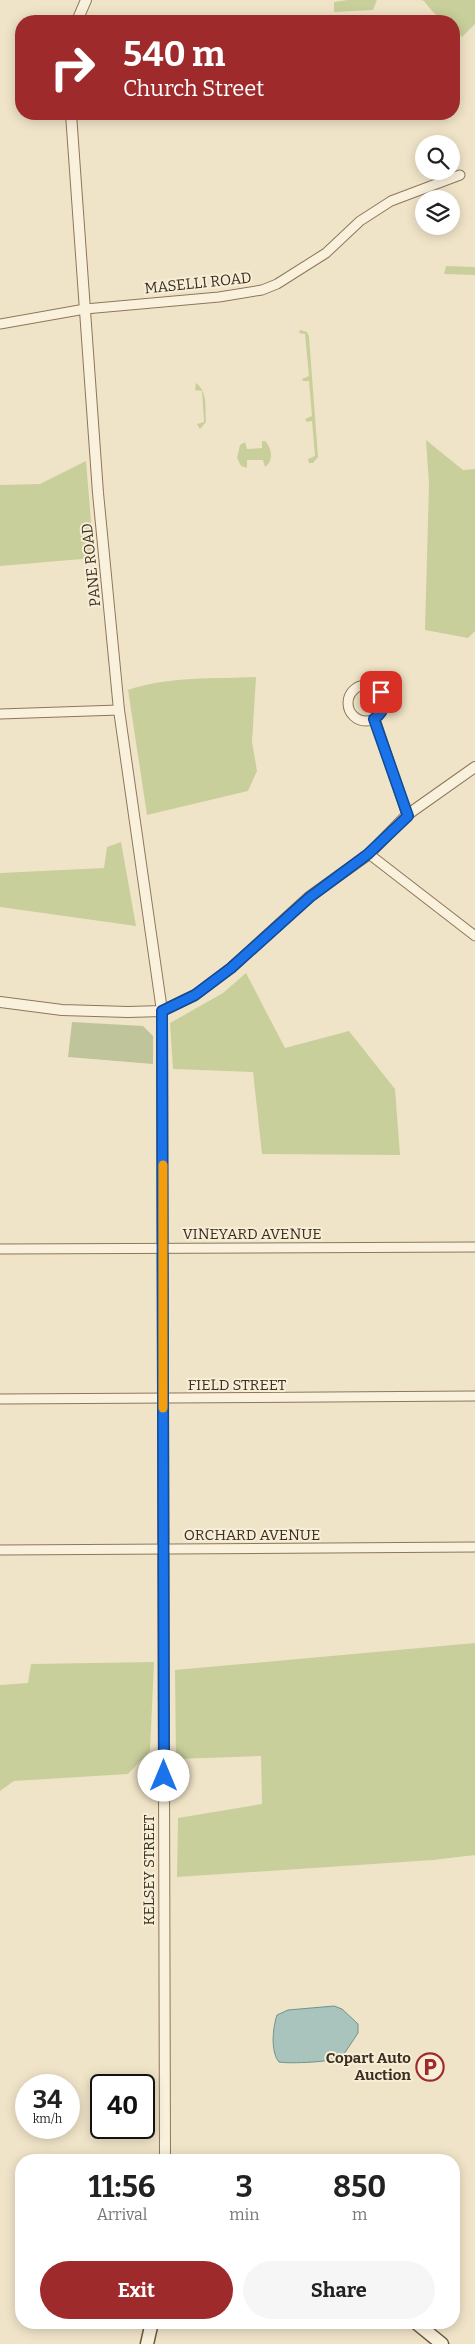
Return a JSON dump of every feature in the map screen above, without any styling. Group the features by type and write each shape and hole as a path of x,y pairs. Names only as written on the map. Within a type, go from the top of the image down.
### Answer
{"main road":[{"path":"148,2344 151,2329"},
{"path":"423,2329 442,2344"}],"street":[{"path":"80,15 86,0"},
{"name":"PANE ROAD","path":"71,120 98,493 119,710 162,1011"},
{"name":"MASELLI ROAD","path":"0,324 85,309 219,297 262,290 277,284 326,253 360,221 391,201 447,180"},
{"path":"371,685 376,688 383,698 383,710 374,719 363,721 349,711 348,699 350,694 359,686 371,685"},
{"path":"0,714 119,710"},
{"path":"374,719 408,816"},
{"path":"0,1002 100,1012 162,1011 195,995 231,968 310,897 368,854 408,816 475,767"},
{"path":"368,854 475,936"},
{"name":"KELSEY STREET","path":"162,1011 165,2154"},
{"name":"VINEYARD AVENUE","path":"0,1249 475,1247"},
{"name":"FIELD STREET","path":"0,1399 475,1396"},
{"name":"ORCHARD AVENUE","path":"0,1550 475,1547"}],"green space":[{"path":"377,0 373,10 334,12 334,2"},
{"path":"421,0 475,0 475,24 462,37 460,34 460,15 436,15"},
{"path":"446,266 475,267 475,275 444,274"},
{"path":"300,330 307,332 309,336 318,457 313,463 309,463 308,459 315,456 312,421 307,422 305,419 312,416 309,381 303,381 302,379 309,376 305,334 299,333"},
{"path":"196,383 200,387 202,391 195,390"},
{"path":"202,391 205,401 206,422 200,429 197,424 204,422"},
{"path":"426,440 463,470 475,469 475,631 468,638 425,630 429,484"},
{"path":"262,441 265,441 270,451 271,458 268,464 265,467 263,460 247,460 247,468 241,466 237,458 240,445 245,442 247,449 262,448"},
{"path":"86,461 94,558 0,566 0,485 40,484"},
{"path":"256,677 252,742 257,771 248,791 147,815 128,690 175,680"},
{"path":"121,842 136,926 0,907 0,873 104,868 107,847"},
{"path":"246,973 285,1048 349,1031 395,1089 400,1155 262,1154 253,1072 173,1069 170,1023 223,993"},
{"path":"72,1022 143,1026 153,1036 153,1064 68,1057"},
{"path":"475,1643 475,1855 433,1860 177,1877 178,1818 262,1804 261,1756 176,1759 175,1670"},
{"path":"154,1662 150,1751 128,1774 14,1781 0,1791 0,1685 28,1683 31,1664"}],"water":[{"path":"334,2006 342,2009 358,2024 358,2033 342,2057 311,2062 279,2062 273,2045 274,2026 277,2015 288,2010"}],"slow traffic":[{"path":"163,1165 163,1408"}],"place":[{"name":"Copart Auto Auction","path":"430,2067"}],"route":[{"path":"164,1776 162,1011 195,995 231,968 310,897 368,854 408,816 374,719 383,710 384,704 381,692"}]}
